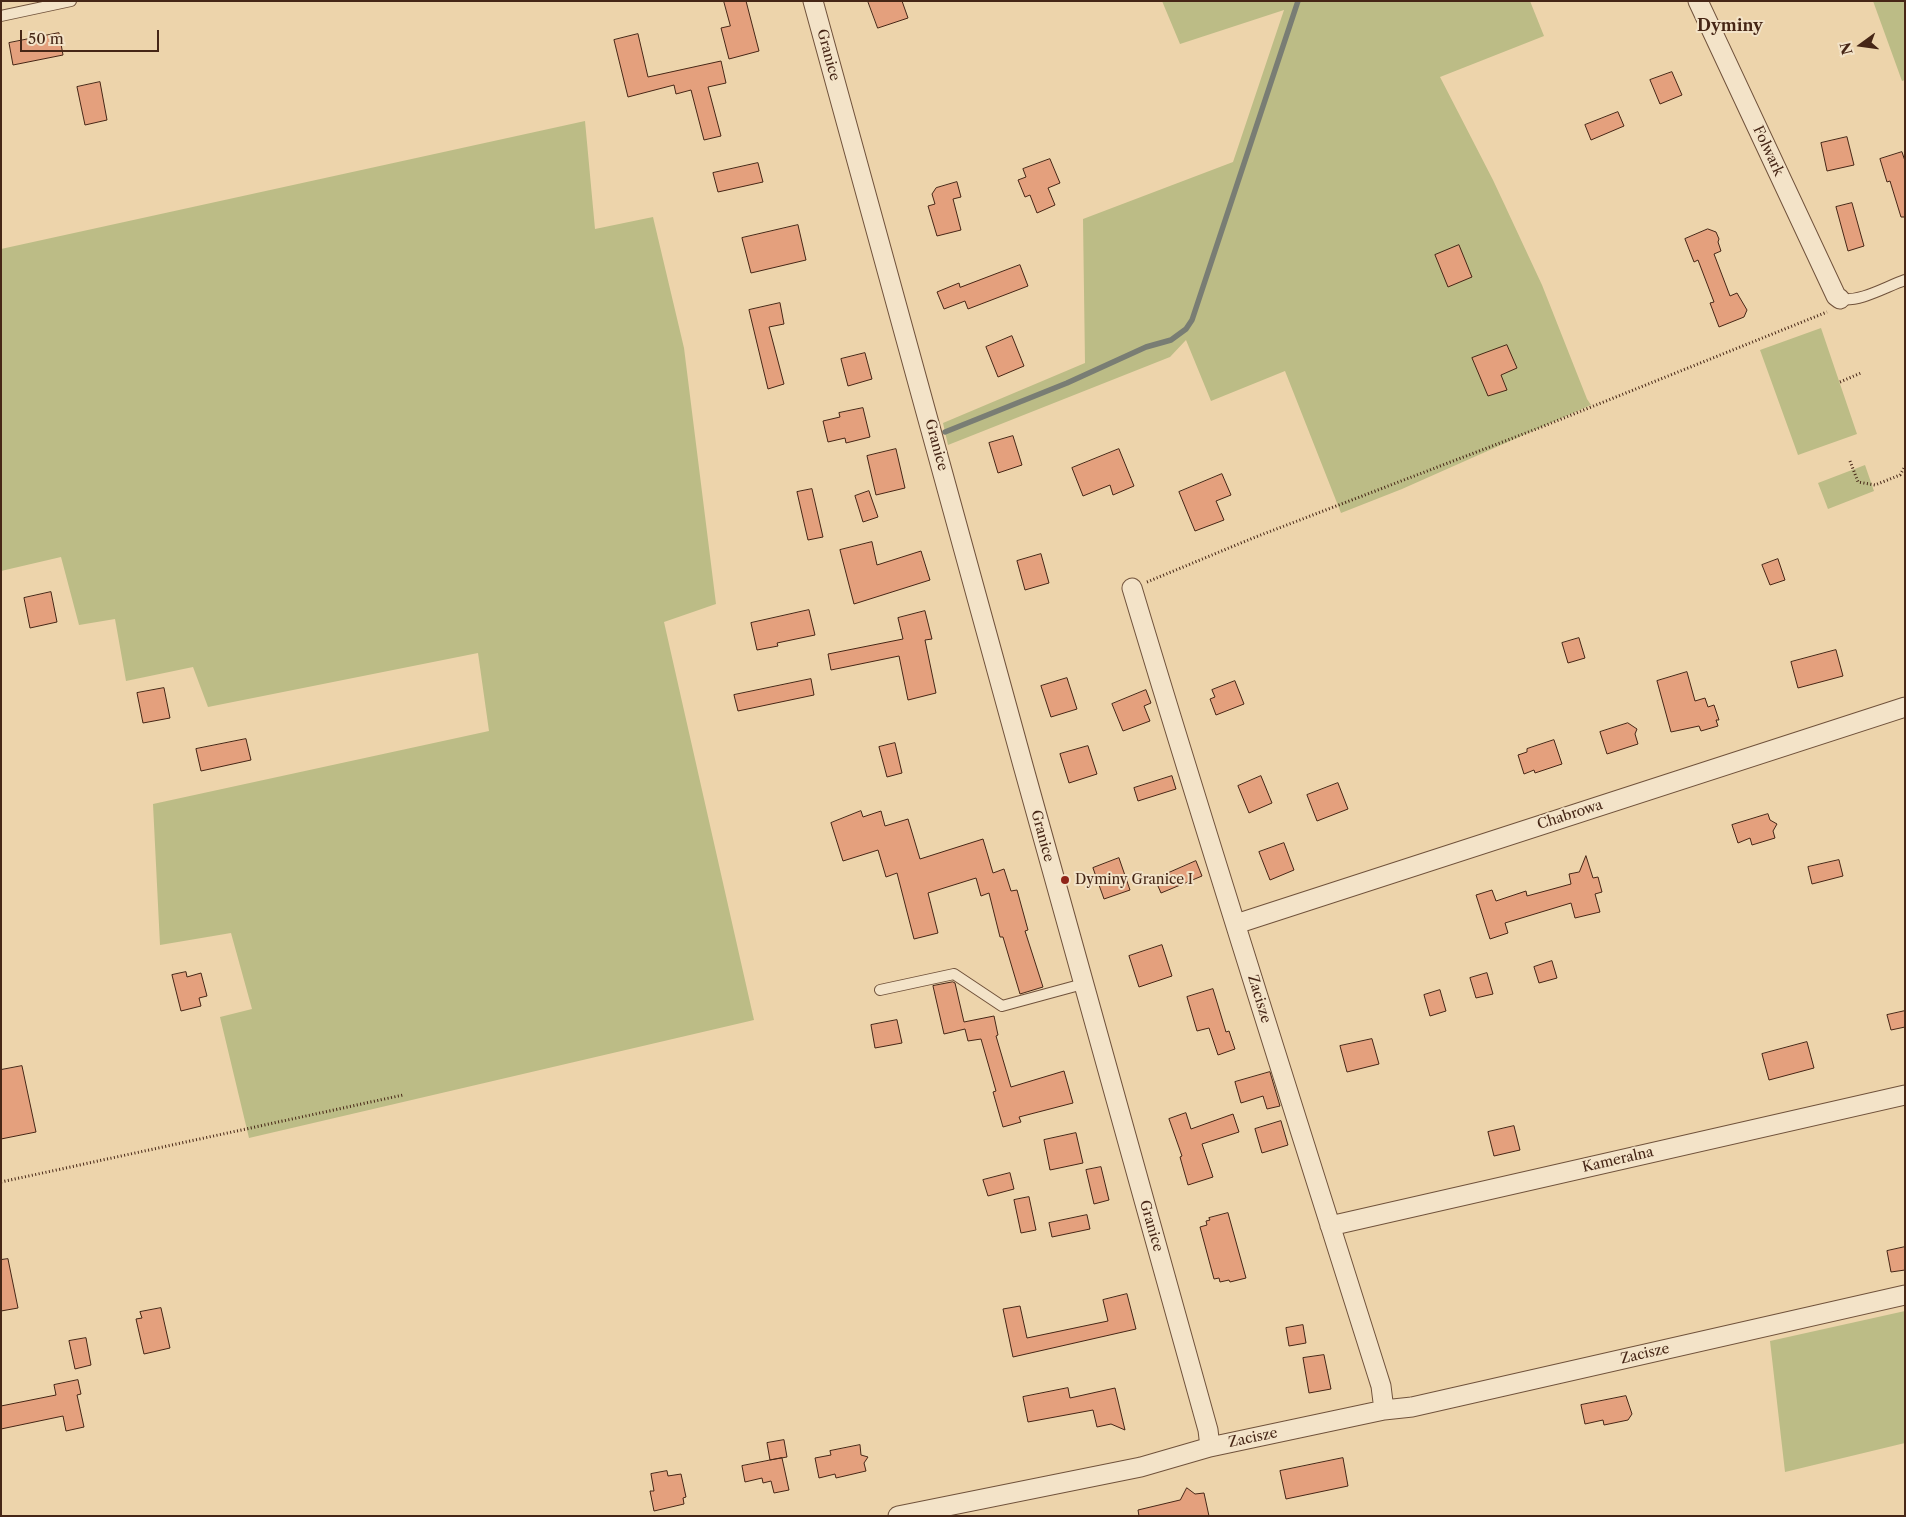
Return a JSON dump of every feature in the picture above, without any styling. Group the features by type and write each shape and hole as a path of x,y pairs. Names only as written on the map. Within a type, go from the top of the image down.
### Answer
{"street":[{"name":"Granice","path":"813,1 1083,984 1208,1430 1210,1448"},
{"name":"Folwark","path":"1698,1 1836,296 1836,304"},
{"name":"Zacisze","path":"1132,588 1194,796 1381,1386 1384,1410"},
{"name":"Chabrowa","path":"1236,924 1905,707"},
{"name":"Kameralna","path":"1330,1226 1905,1095"},
{"name":"Zacisze","path":"1210,1448 1384,1410 1412,1407 1905,1295"},
{"path":"898,1516 1141,1467 1210,1448"}],"lane":[{"path":"1,16 71,1"},
{"path":"1836,304 1858,298 1905,280"},
{"path":"880,990 954,974 1002,1006 1083,984"}],"path":[{"path":"1132,588 1253,538 1530,432 1836,304"},
{"path":"1840,382 1861,373"},
{"path":"1850,461 1858,482 1875,485 1900,476 1904,468"},
{"path":"1,1182 403,1095"}],"green space":[{"path":"1162,1 1530,1 1544,36 1440,77 1493,180 1542,285 1591,405 1402,489 1341,513 1285,371 1211,401 1186,340 1170,357 948,445 943,423 1085,363 1083,219 1233,162 1284,10 1180,44"},
{"path":"1873,1 1905,1 1905,80 1902,81"},
{"path":"585,121 595,229 653,217 684,348 716,604 664,622 754,1020 249,1138 220,1017 252,1009 231,933 160,945 153,804 489,731 478,653 208,707 193,667 126,681 115,619 79,625 61,557 1,571 1,249"},
{"path":"1821,328 1857,434 1798,455 1760,350"},
{"path":"1865,465 1874,491 1828,509 1818,483"},
{"path":"1905,1311 1905,1443 1785,1472 1770,1341"}],"building":[{"path":"724,1 746,1 759,51 729,59 721,28 730,26"},
{"path":"868,1 902,1 908,18 878,28"},
{"path":"59,33 63,55 13,65 9,43"},
{"path":"638,34 648,77 721,61 726,83 708,87 721,136 704,140 691,90 676,94 674,85 628,97 614,40"},
{"path":"1672,72 1682,95 1660,104 1650,80"},
{"path":"100,82 107,120 85,125 77,87"},
{"path":"1618,112 1624,126 1591,140 1585,125"},
{"path":"1847,137 1854,165 1827,171 1821,143"},
{"path":"1902,152 1905,161 1905,217 1901,217 1890,181 1887,182 1880,159"},
{"path":"1050,159 1060,183 1048,188 1055,205 1037,213 1030,195 1025,197 1018,180 1026,177 1023,169"},
{"path":"758,163 763,182 718,192 713,173"},
{"path":"957,182 961,197 953,199 961,230 937,236 928,206 935,204 932,194 936,188"},
{"path":"1852,203 1864,246 1848,251 1836,207"},
{"path":"798,225 806,260 751,273 742,238"},
{"path":"1708,229 1716,232 1719,239 1721,251 1714,254 1730,296 1737,293 1747,310 1744,317 1719,327 1710,303 1714,302 1698,260 1694,262 1685,239"},
{"path":"1459,245 1472,277 1448,287 1435,255"},
{"path":"1020,265 1028,286 968,309 965,301 944,309 937,292 959,283 960,287"},
{"path":"780,303 784,324 769,327 784,384 768,389 749,310"},
{"path":"1012,336 1024,366 998,377 986,347"},
{"path":"1507,345 1517,368 1501,375 1507,390 1488,396 1472,358"},
{"path":"865,353 872,379 848,386 841,359"},
{"path":"863,408 870,437 846,443 845,438 828,442 823,421 840,417 839,413"},
{"path":"1013,436 1022,465 998,473 989,443"},
{"path":"896,449 905,488 876,495 867,456"},
{"path":"1119,449 1134,486 1113,495 1110,485 1083,496 1072,468"},
{"path":"1222,474 1231,495 1216,501 1224,520 1195,531 1179,492"},
{"path":"812,489 823,537 808,540 797,492"},
{"path":"869,491 878,517 863,522 855,496"},
{"path":"872,542 877,565 921,551 930,580 854,604 840,550"},
{"path":"1041,554 1049,583 1025,590 1017,561"},
{"path":"1778,559 1785,580 1770,585 1762,565"},
{"path":"51,592 57,622 30,628 24,598"},
{"path":"809,610 815,635 777,643 778,646 757,650 751,623"},
{"path":"925,611 932,639 925,640 936,693 908,700 899,656 831,670 828,654 903,639 898,618"},
{"path":"1579,638 1585,658 1568,663 1562,643"},
{"path":"1836,650 1843,676 1798,688 1791,662"},
{"path":"1687,672 1695,701 1705,698 1708,707 1714,705 1719,720 1716,720 1718,726 1701,731 1699,726 1671,732 1657,681"},
{"path":"1067,678 1077,709 1051,717 1041,686"},
{"path":"811,679 814,695 738,711 734,695"},
{"path":"1235,681 1244,704 1216,715 1210,699 1215,697 1212,690"},
{"path":"164,688 170,718 143,723 137,693"},
{"path":"1146,690 1151,703 1144,706 1150,721 1123,731 1112,704"},
{"path":"1628,723 1637,729 1635,734 1638,744 1607,754 1600,732"},
{"path":"246,739 251,760 201,771 196,749"},
{"path":"1554,740 1562,764 1535,773 1534,770 1524,774 1518,755 1527,752 1527,749"},
{"path":"895,743 902,773 887,777 879,747"},
{"path":"1088,746 1097,774 1069,783 1060,754"},
{"path":"1172,776 1176,789 1138,801 1134,788"},
{"path":"1261,776 1272,803 1249,813 1238,786"},
{"path":"1338,783 1348,809 1317,821 1307,795"},
{"path":"861,811 863,817 881,811 885,826 908,819 920,859 983,839 993,873 1004,869 1011,891 1017,890 1028,930 1025,931 1043,987 1020,994 1003,937 1000,937 989,893 981,896 976,878 928,893 938,933 914,939 897,873 886,877 878,850 843,861 831,823"},
{"path":"1768,814 1770,820 1777,824 1773,831 1775,838 1752,845 1750,838 1738,843 1732,825"},
{"path":"1284,843 1294,870 1270,880 1259,852"},
{"path":"1586,856 1593,878 1598,877 1602,892 1595,894 1600,912 1575,918 1571,903 1505,923 1508,933 1490,939 1476,895 1492,890 1496,901 1526,891 1527,896 1571,884 1569,874 1579,872"},
{"path":"1119,858 1130,890 1104,899 1093,868"},
{"path":"1839,860 1843,876 1812,884 1808,867"},
{"path":"1196,861 1202,876 1161,893 1155,879"},
{"path":"1162,945 1172,976 1139,987 1129,956"},
{"path":"1552,961 1557,978 1539,983 1534,967"},
{"path":"186,972 187,977 201,973 207,996 199,998 201,1006 181,1011 172,975"},
{"path":"1487,973 1493,994 1476,998 1470,978"},
{"path":"955,983 964,1022 994,1016 998,1035 996,1036 1011,1087 1064,1071 1073,1103 1019,1117 1021,1122 1003,1127 993,1092 996,1091 981,1039 968,1041 965,1029 944,1034 933,986"},
{"path":"1213,989 1226,1032 1229,1031 1235,1049 1218,1055 1209,1028 1197,1031 1187,997"},
{"path":"1440,990 1446,1011 1430,1016 1424,995"},
{"path":"1905,1011 1905,1027 1891,1030 1887,1015"},
{"path":"897,1020 902,1043 875,1048 871,1025"},
{"path":"1372,1039 1379,1064 1347,1072 1340,1046"},
{"path":"1807,1042 1814,1068 1769,1080 1762,1054"},
{"path":"22,1066 36,1132 1,1139 1,1070"},
{"path":"1270,1072 1280,1106 1267,1109 1263,1096 1241,1103 1235,1082"},
{"path":"1186,1113 1191,1129 1233,1114 1239,1132 1202,1144 1213,1177 1188,1185 1180,1157 1182,1156 1169,1119"},
{"path":"1281,1121 1288,1145 1262,1153 1255,1129"},
{"path":"1514,1126 1520,1150 1494,1156 1488,1132"},
{"path":"1076,1133 1083,1163 1050,1170 1044,1140"},
{"path":"1101,1167 1109,1200 1094,1204 1086,1170"},
{"path":"1010,1173 1014,1189 988,1196 983,1180"},
{"path":"1029,1197 1036,1230 1021,1233 1014,1200"},
{"path":"1228,1213 1246,1278 1230,1282 1229,1280 1220,1282 1219,1278 1214,1279 1200,1227 1207,1225 1206,1221 1210,1220 1209,1218"},
{"path":"1087,1215 1090,1229 1052,1237 1049,1223"},
{"path":"1905,1247 1905,1270 1891,1272 1887,1251"},
{"path":"8,1259 18,1308 1,1311 1,1260"},
{"path":"1127,1294 1136,1329 1013,1357 1003,1309 1020,1306 1027,1338 1108,1321 1103,1300"},
{"path":"161,1308 170,1348 144,1354 136,1319 142,1318 140,1312"},
{"path":"1303,1325 1306,1343 1289,1346 1286,1328"},
{"path":"86,1338 91,1365 75,1369 69,1341"},
{"path":"1324,1355 1331,1389 1309,1393 1303,1358"},
{"path":"78,1380 81,1394 77,1395 84,1427 66,1431 63,1416 1,1429 1,1406 56,1395 54,1385"},
{"path":"1068,1388 1070,1398 1115,1388 1125,1430 1111,1424 1097,1427 1093,1410 1028,1422 1023,1397"},
{"path":"1626,1396 1632,1414 1628,1420 1604,1425 1603,1420 1585,1424 1581,1405"},
{"path":"784,1440 787,1457 770,1460 767,1443"},
{"path":"860,1445 861,1455 868,1457 864,1463 866,1471 836,1478 835,1474 819,1478 815,1458 831,1455 830,1451"},
{"path":"782,1458 789,1490 774,1493 771,1481 763,1483 762,1478 745,1482 742,1466"},
{"path":"1343,1458 1348,1486 1286,1499 1280,1471"},
{"path":"667,1471 668,1476 681,1474 686,1497 683,1498 684,1504 654,1511 650,1491 654,1491 651,1474"},
{"path":"1187,1488 1195,1494 1204,1493 1209,1516 1139,1516 1138,1510 1180,1500"}],"waterway":[{"path":"945,432 1067,383 1146,347 1171,340 1186,329 1192,320 1298,1"}],"place":[{"name":"Dyminy Granice I","path":"1065,880"}],"district":[{"name":"Dyminy","path":"1730,26"}]}
